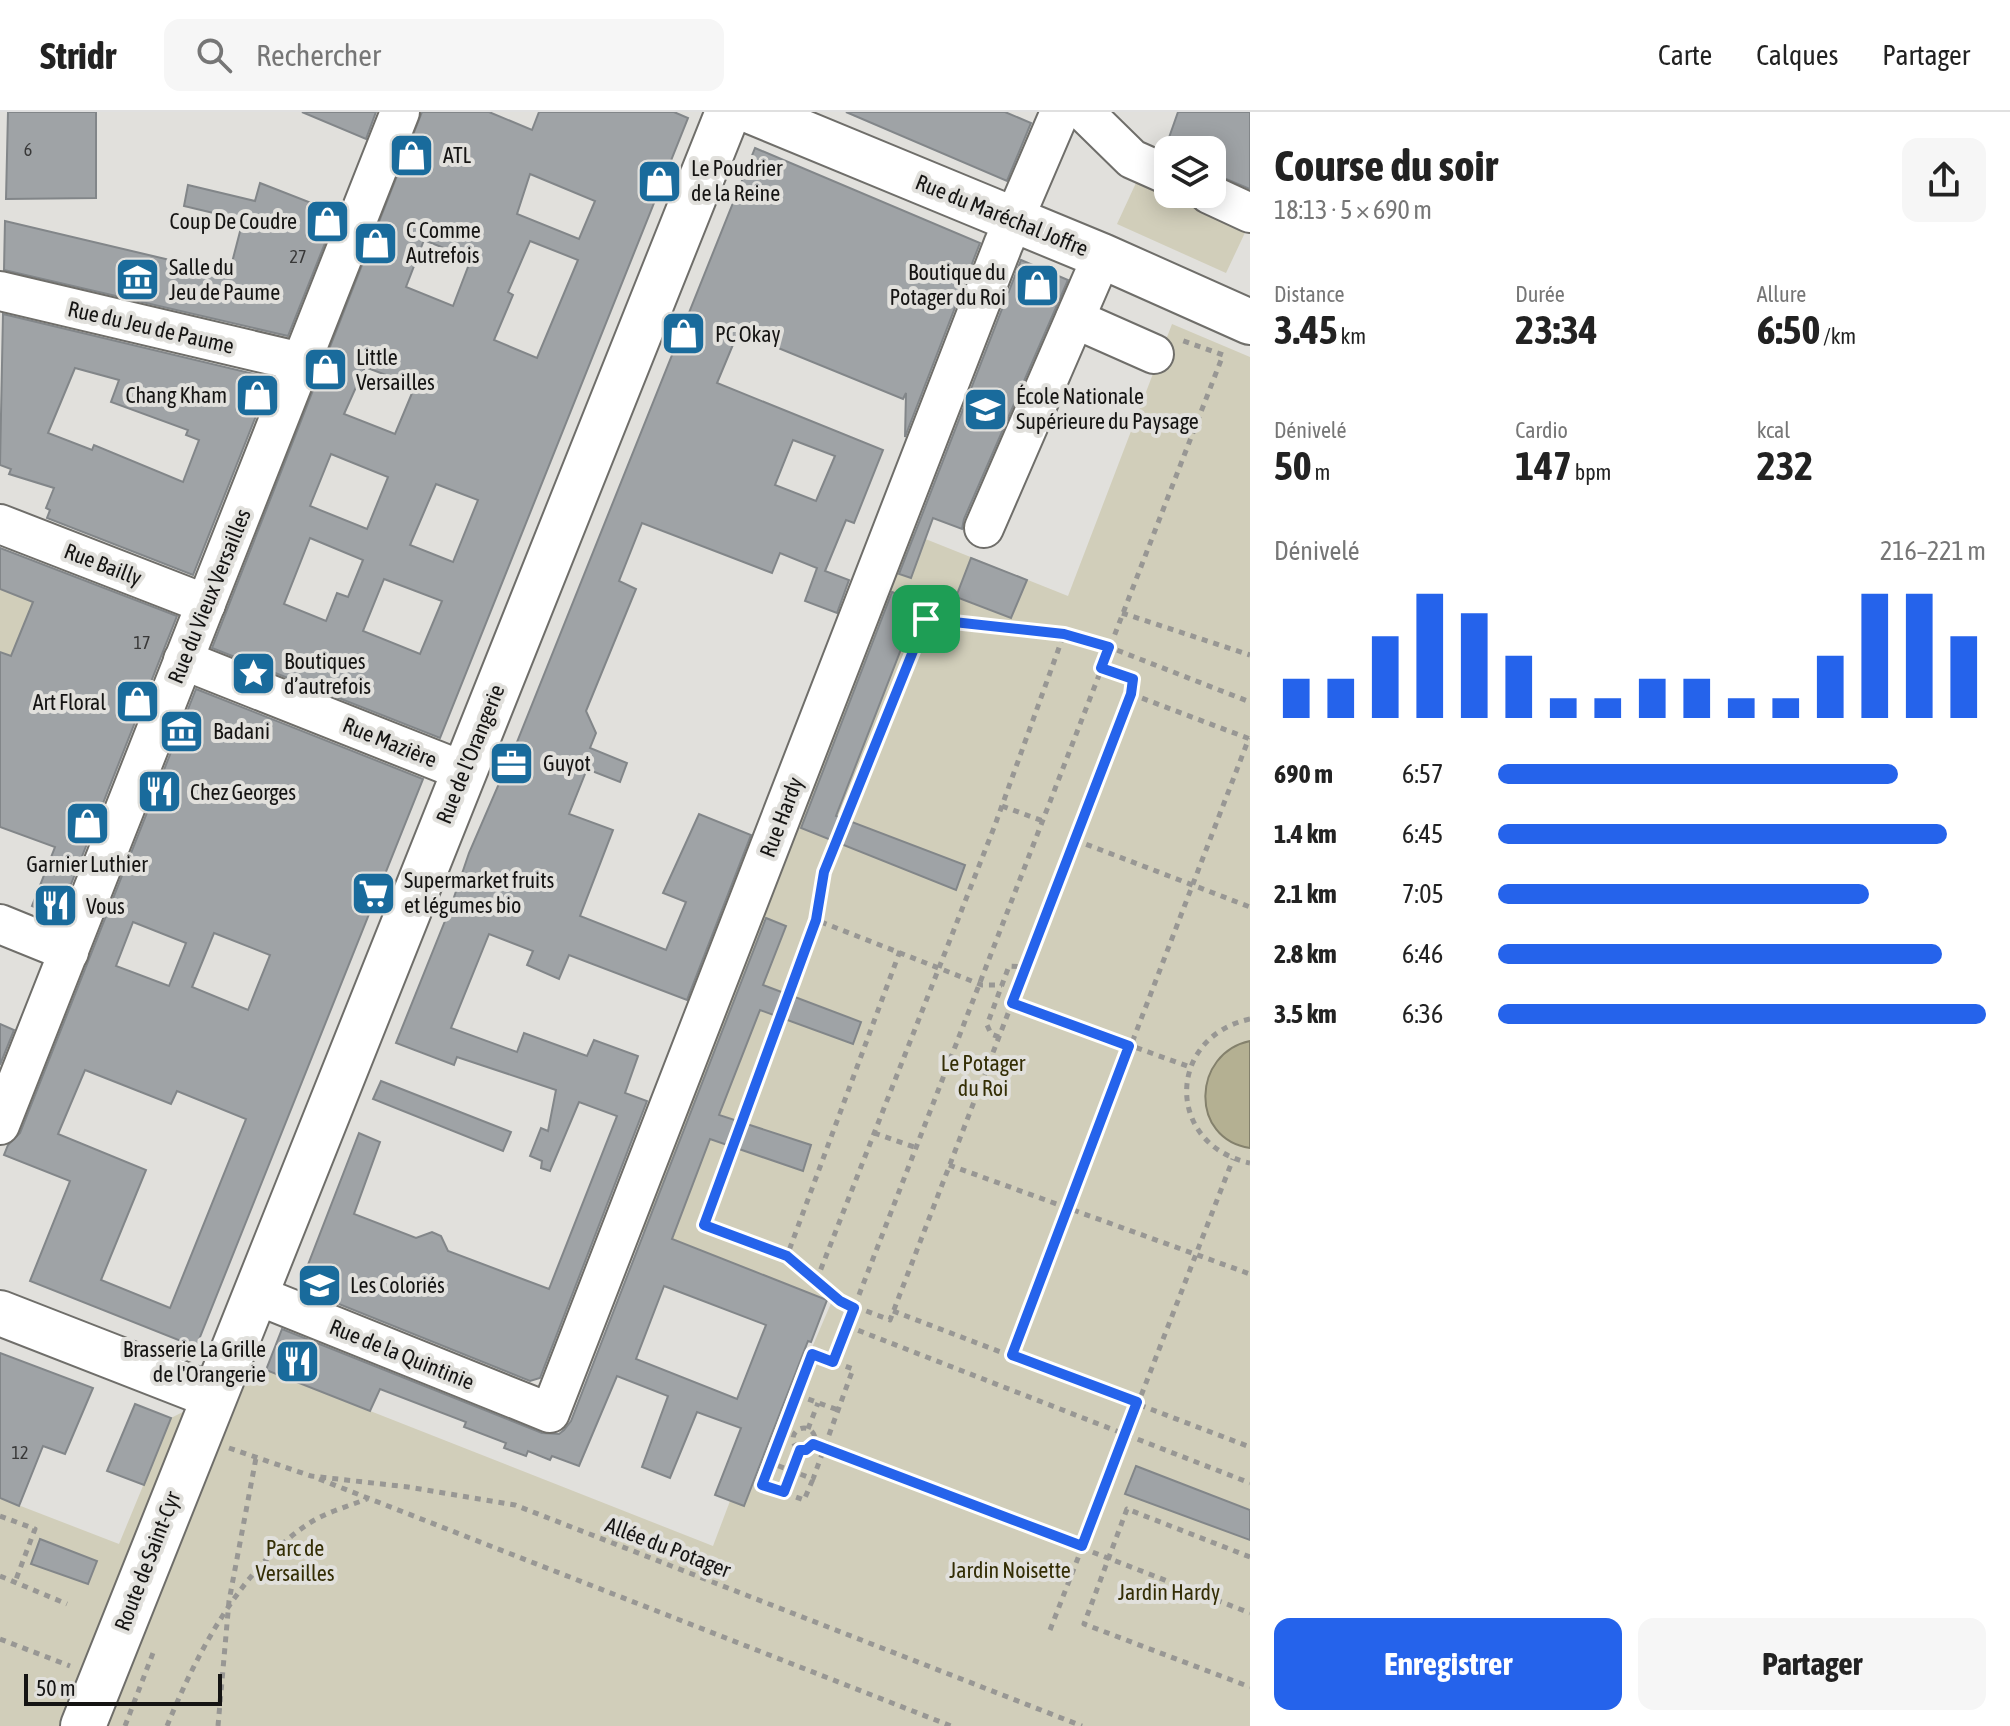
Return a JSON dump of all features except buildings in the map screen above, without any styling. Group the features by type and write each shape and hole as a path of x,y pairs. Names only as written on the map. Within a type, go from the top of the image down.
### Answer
{"main road":[{"name":"Rue de l'Orangerie","path":"213,1396 728,112"},
{"name":"Rue du Maréchal Joffre","path":"753,112 1020,205 1102,256 1250,322"},
{"path":"0,1313 213,1396"},
{"name":"Route de Saint-Cyr","path":"83,1726 213,1396"}],"street":[{"name":"Rue du Vieux Versailles","path":"0,1125 400,112"},
{"name":"Rue Hardy","path":"550,1413 1020,205 1060,112"},
{"path":"1084,112 1132,159 1154,169"},
{"path":"1226,202 1250,213"},
{"path":"984,528 1102,256"},
{"name":"Rue du Jeu de Paume","path":"0,291 301,362"},
{"path":"1075,319 1166,346"},
{"name":"Rue Bailly","path":"0,524 206,604"},
{"name":"Rue Mazière","path":"183,660 463,771"},
{"path":"0,924 69,952"},
{"name":"Rue de la Quintinie","path":"254,1294 550,1413"}],"path":[{"path":"833,1362 982,985 1223,355 1166,346"},
{"path":"1122,613 1250,655"},
{"path":"1101,668 1133,679 1131,694 890,1320 883,1320 840,1301 787,1256 704,1225 816,920 824,872 926,619 1064,634 1109,647 1250,702"},
{"path":"817,1279 1002,806 1064,634"},
{"path":"1012,1355 1249,739 1131,694"},
{"path":"1002,806 1043,821"},
{"path":"1075,840 1250,907"},
{"path":"816,920 982,985 1002,985"},
{"path":"787,1256 900,951"},
{"path":"999,1037 991,1034 987,1025 1009,966 1026,967"},
{"path":"1012,1003 1190,1067"},
{"path":"1250,1019 1229,1024 1199,1049 1186,1085 1187,1104 1203,1138 1233,1159 1250,1163"},
{"path":"874,1133 917,1148"},
{"path":"1050,1630 1233,1159"},
{"path":"949,1165 1250,1274"},
{"path":"893,1311 1250,1447"},
{"path":"847,1326 1250,1483"},
{"path":"812,1354 853,1369 804,1500 762,1485 797,1395 812,1354"},
{"path":"797,1395 838,1410"},
{"path":"808,1429 818,1403"},
{"path":"800,1429 808,1429 814,1435 813,1444 806,1450 800,1450 794,1444 794,1435 800,1429"},
{"path":"783,1432 794,1435"},
{"path":"813,1444 1250,1613"},
{"name":"Allée du Potager","path":"228,1448 311,1476 408,1487 515,1505 1082,1726"},
{"path":"784,1492 800,1450"},
{"path":"218,1726 229,1601 256,1458"},
{"path":"771,1463 813,1479"},
{"path":"311,1476 951,1726"},
{"path":"167,1726 229,1601 265,1562 305,1526 368,1499"},
{"path":"1250,1557 1127,1509 1084,1624 1250,1687"},
{"path":"0,1516 35,1529 15,1582"},
{"path":"0,1576 67,1604"},
{"path":"0,1639 102,1678"}],"green space":[{"path":"1141,172 1154,178 1154,208 1220,208 1250,222 1226,273 1117,224"},
{"name":"Le Potager du Roi","path":"1172,324 1250,357 1250,1726 0,1726 0,1498 119,1544 171,1418 266,1370 713,1546 730,1501 744,1506 832,1301 637,1230 903,530 1068,596"},
{"path":"0,589 33,602 11,656 0,652"}],"shaded area":[{"path":"1250,1041 1250,1148 1230,1141 1216,1129 1208,1113 1205,1096 1208,1078 1217,1062 1231,1049"}],"place":[{"name":"ATL","path":"412,155"},
{"name":"Le Poudrier de la Reine","path":"660,181"},
{"name":"Coup De Coudre","path":"328,221"},
{"name":"C Comme Autrefois","path":"375,243"},
{"name":"Salle du Jeu de Paume","path":"138,280"},
{"name":"Boutique du Potager du Roi","path":"1037,285"},
{"name":"PC Okay","path":"684,334"},
{"name":"Little Versailles","path":"325,370"},
{"name":"Chang Kham","path":"258,395"},
{"name":"École Nationale Supérieure du Paysage","path":"985,409"},
{"name":"Boutiques d’autrefois","path":"253,674"},
{"name":"Art Floral","path":"137,702"},
{"name":"Badani","path":"182,731"},
{"name":"Guyot","path":"512,763"},
{"name":"Chez Georges","path":"159,792"},
{"name":"Garnier Luthier","path":"87,823"},
{"name":"Supermarket fruits et légumes bio","path":"373,893"},
{"name":"Vous","path":"55,906"},
{"name":"Les Coloriés","path":"319,1285"},
{"name":"Brasserie La Grille de l'Orangerie","path":"297,1362"}],"route":[{"path":"926,619 1064,634 1109,647 1101,668 1133,679 1131,694 1012,1003 1129,1046 1012,1355 1137,1402 1082,1546 813,1444 806,1450 800,1450 784,1492 762,1485 812,1354 833,1362 854,1308 840,1301 787,1256 704,1225 816,920 824,872 926,619"}],"park label":[{"name":"Parc de Versailles","path":"295,1560"},
{"name":"Jardin Noisette","path":"1010,1570"},
{"name":"Jardin Hardy","path":"1169,1592"}]}
